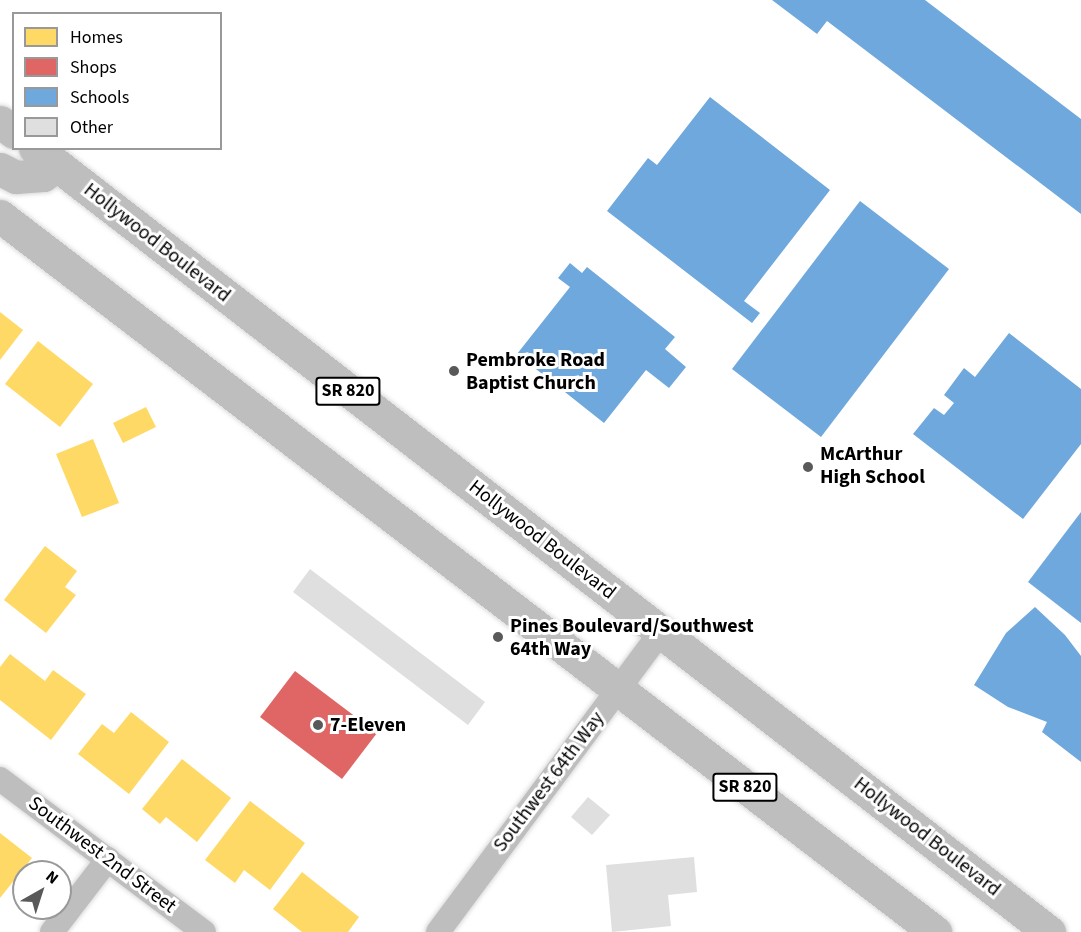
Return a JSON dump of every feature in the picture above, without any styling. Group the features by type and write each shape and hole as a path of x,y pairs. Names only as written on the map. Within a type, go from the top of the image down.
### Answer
{"highway":[{"path":"0,169 16,177 42,174 46,157"},
{"name":"Hollywood Boulevard","path":"46,157 1049,932"},
{"name":"SR 820","path":"0,216 935,932"}],"street":[{"name":"Southwest 64th Way","path":"438,932 661,632"},
{"name":"Southwest 2nd Street","path":"0,779 204,932"},
{"path":"52,932 108,859"}],"building: Homes":[{"path":"0,312 23,330 0,360"},
{"path":"38,341 93,384 60,427 5,384"},
{"path":"146,407 156,427 123,443 113,423"},
{"path":"93,439 119,503 82,517 56,454"},
{"path":"45,546 77,571 65,587 76,595 46,633 4,600"},
{"path":"10,654 45,681 53,670 86,694 51,740 0,700 0,667"},
{"path":"131,712 169,742 129,794 78,754 102,724 114,733"},
{"path":"182,759 231,798 197,842 166,817 160,824 142,809"},
{"path":"250,801 305,843 270,890 244,870 235,883 205,860"},
{"path":"0,833 32,858 30,860 12,860 12,883 0,898"},
{"path":"302,872 359,917 348,932 302,932 273,909"}],"building: Shops":[{"name":"7-Eleven","path":"295,671 377,733 342,779 260,717"}],"building: Schools":[{"path":"772,0 925,0 1081,119 1081,214 827,21 817,34"},
{"path":"710,97 830,190 744,301 760,313 752,323 607,211 648,158 657,165"},
{"path":"860,201 949,269 821,437 732,369"},
{"path":"570,263 582,273 587,267 675,337 665,349 686,367 669,388 646,370 604,423 517,354 570,287 558,278"},
{"path":"1009,333 1081,389 1081,444 1023,519 913,434 934,408 944,415 954,403 944,395 964,368 975,377"},
{"path":"1081,512 1081,623 1028,582"},
{"path":"1035,607 1065,635 1081,656 1081,762 1042,732 1047,722 1008,707 974,685 1006,633"}],"building: Other":[{"path":"310,569 485,702 468,725 293,592"},
{"path":"588,797 610,815 592,835 571,817"},
{"path":"694,857 697,892 668,895 671,926 612,932 606,865"}],"place":[{"name":"Pembroke Road Baptist Church","path":"454,371"},
{"name":"McArthur High School","path":"808,467"},
{"name":"Pines Boulevard/Southwest 64th Way","path":"498,637"},
{"name":"7-Eleven","path":"318,725"}]}
